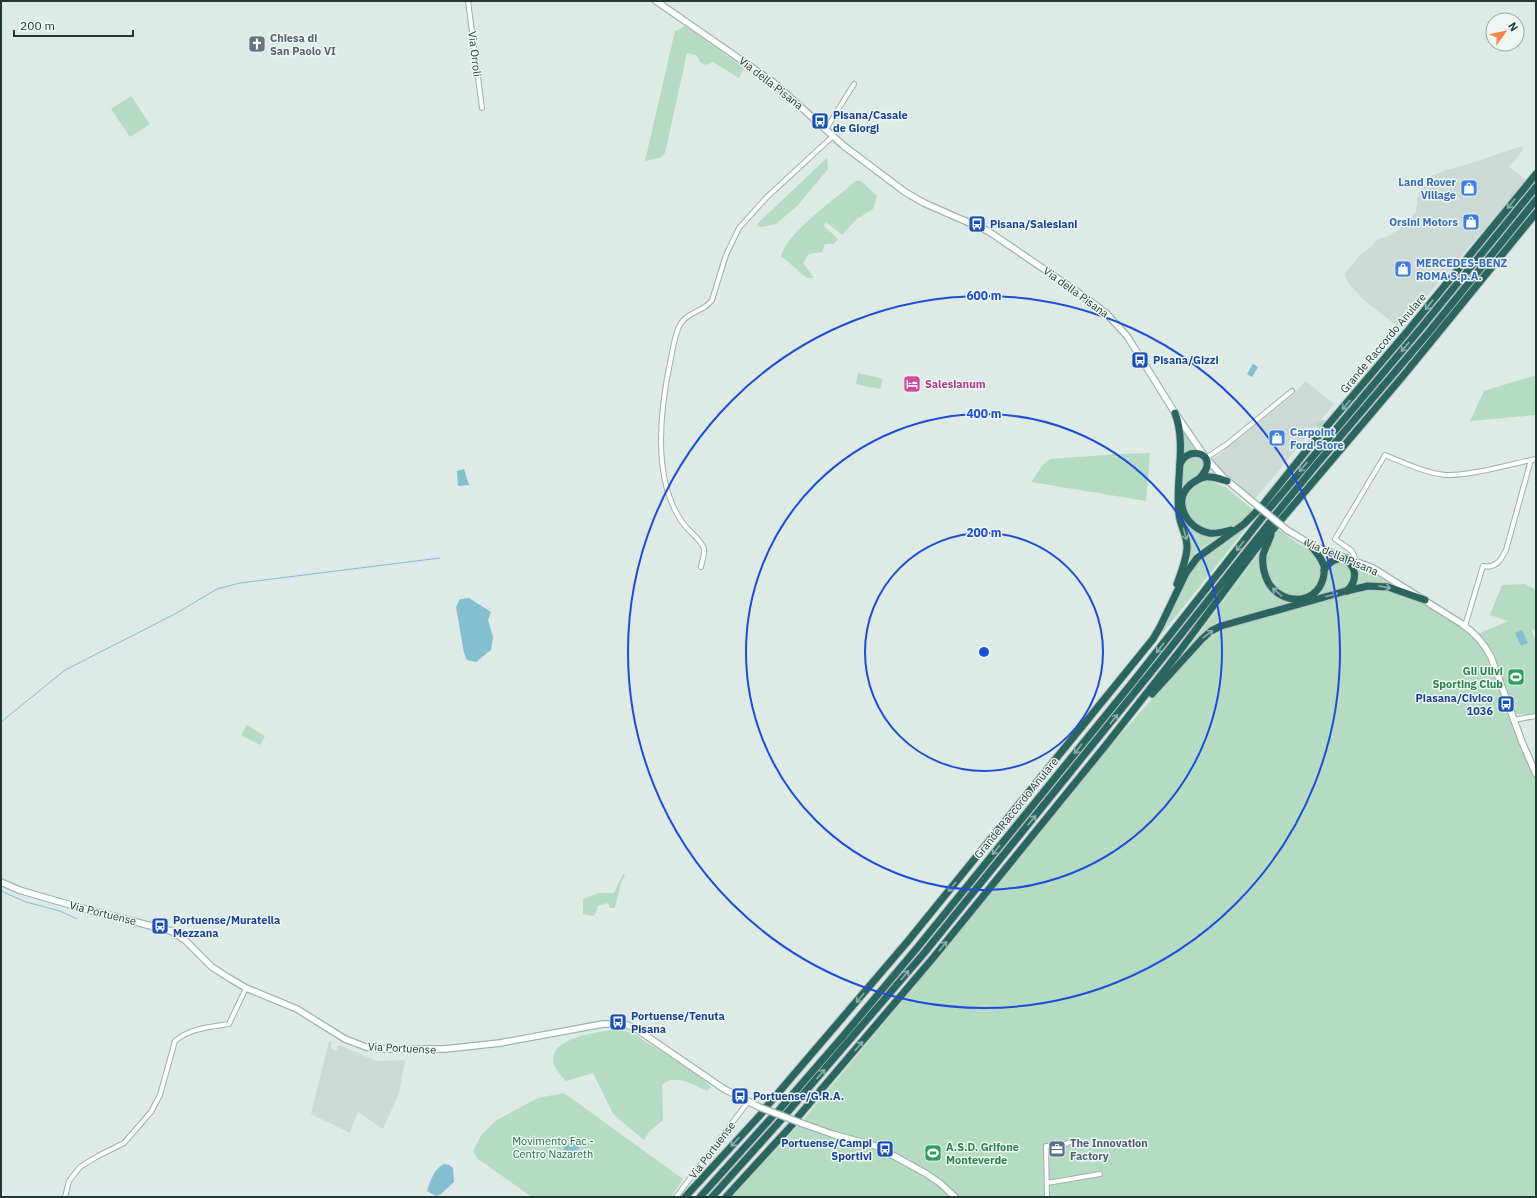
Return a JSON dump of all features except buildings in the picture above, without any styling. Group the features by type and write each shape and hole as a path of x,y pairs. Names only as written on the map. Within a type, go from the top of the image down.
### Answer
{"highway":[{"name":"Grande Raccordo Anulare","path":"779,1110 844,1035 926,936 1144,668 1310,446 1406,333 1536,174"},
{"name":"Grande Raccordo Anulare","path":"767,1106 917,930 1153,639 1186,573 1197,558 1263,510 1416,334 1536,187"},
{"name":"Grande Raccordo Anulare","path":"1275,523 1316,465 1429,332 1536,200"},
{"name":"Grande Raccordo Anulare","path":"786,1114 925,952 1160,662 1275,523 1403,376 1536,213"},
{"path":"1160,627 1180,576 1187,549 1186,538 1179,516 1179,431 1175,413"},
{"path":"1180,467 1182,459 1190,454 1197,454 1206,458 1206,468 1200,478 1189,486 1182,500 1183,511 1188,521 1197,528 1211,533 1237,529"},
{"path":"1200,478 1210,477 1227,481"},
{"path":"1275,523 1264,553 1263,564 1264,572 1269,584 1278,594 1284,598 1294,600 1309,597 1320,585 1324,570 1332,560 1344,558 1351,565 1355,573 1353,583 1346,591"},
{"path":"799,1120 1106,745 1180,652 1275,523"},
{"path":"1308,543 1320,557 1324,570"},
{"path":"1106,745 1195,646 1211,632 1238,621 1368,586 1382,586 1405,592 1425,600"},
{"path":"685,1197 760,1110"},
{"path":"700,1197 772,1117"},
{"path":"712,1197 781,1120"},
{"path":"726,1197 792,1125"}],"main road":[{"name":"Via della Pisana","path":"656,1 773,82 833,136 909,195 986,230 1082,294 1106,313 1127,336 1175,413 1206,458 1227,481 1287,530 1308,543 1373,568 1465,626 1480,639 1489,653 1536,774"},
{"name":"Via Portuense","path":"1,882 19,890 81,908 171,931 186,941 212,966 246,988 303,1012 349,1041 362,1046 375,1048 450,1049 527,1038 604,1024 631,1026 724,1089 760,1110 799,1120 832,1134 876,1146 925,1173 940,1183 955,1197"}],"street":[{"name":"Via Orroli","path":"468,1 482,108"},
{"path":"826,129 854,84"},
{"path":"701,567 704,554 703,546 684,525 676,511 668,492 663,461 662,413 668,374 678,330 684,320 706,307 712,300 732,241 742,223 767,197 833,136"},
{"path":"1206,458 1227,444 1292,391"},
{"path":"1357,562 1352,551 1335,539 1384,455 1410,465 1444,475 1471,472 1536,459"},
{"path":"1465,626 1483,566 1491,567 1500,561 1506,550 1531,460"},
{"path":"1514,720 1536,716"},
{"path":"65,1197 69,1181 80,1167 124,1143 151,1112 160,1095 175,1041 180,1037 198,1029 228,1024 246,988"},
{"name":"Via Portuense","path":"676,1197 748,1102"},
{"path":"1047,1197 1046,1146 1064,1145 1070,1142"},
{"path":"1046,1183 1100,1174"}],"shaded area":[{"path":"1522,146 1523,150 1509,167 1526,180 1400,328 1366,302 1348,283 1345,275 1346,272 1359,256 1373,245 1376,240 1388,236 1398,230 1416,212 1418,194 1426,180 1433,175 1447,170"},
{"path":"1306,381 1334,404 1254,500 1224,474 1212,460 1294,394"},
{"path":"329,1041 332,1042 331,1048 336,1051 339,1045 376,1061 405,1060 399,1093 383,1129 358,1112 350,1133 311,1114"}],"green space":[{"path":"685,26 744,68 739,78 713,62 706,65 700,62 696,55 687,53 665,153 660,158 645,161 675,31"},
{"path":"131,96 150,124 130,137 111,109"},
{"path":"827,158 828,169 797,206 776,224 760,227 757,224"},
{"path":"856,181 861,181 877,196 873,209 857,219 842,235 826,222 824,226 838,239 834,244 825,244 822,252 809,254 803,263 814,278 807,278 781,256 785,247 792,237 813,216"},
{"path":"858,373 883,379 880,389 856,384"},
{"path":"1536,375 1536,415 1470,421 1484,391"},
{"path":"1326,421 1318,431 1314,422"},
{"path":"1182,429 1198,452 1186,455 1182,454"},
{"path":"1150,453 1146,501 1031,482 1043,465 1050,459"},
{"path":"1195,456 1204,458 1205,468 1181,495 1181,478 1183,467"},
{"path":"1210,481 1227,488 1253,510 1242,522 1233,528 1221,531 1207,529 1194,524 1187,515 1186,503 1190,492 1198,484"},
{"path":"1256,516 1160,636 1185,581 1195,566 1220,543"},
{"path":"1184,520 1191,528 1199,533 1218,537 1196,552 1186,565 1190,542"},
{"path":"1278,529 1295,542 1311,551 1319,561 1321,570 1319,579 1314,589 1308,595 1300,597 1283,593 1270,579 1266,563 1267,549"},
{"path":"1262,549 1261,555 1274,594 1283,600 1295,602 1224,622 1178,662"},
{"path":"1340,562 1346,565 1353,576 1348,587 1310,599 1331,565"},
{"path":"1356,566 1374,574 1392,585 1355,585 1358,578"},
{"name":"Gli Ulivi Sporting Club","path":"1525,584 1536,590 1536,631 1531,629 1536,641 1536,716 1511,713 1478,634 1508,621 1490,615 1502,585"},
{"path":"1365,589 1393,590 1422,602 1469,632 1483,648 1527,762 1536,777 1536,1197 731,1197 798,1126 929,969 1119,736 1202,643 1227,627"},
{"path":"247,725 265,736 260,745 241,735"},
{"path":"623,874 625,875 621,883 615,908 610,908 608,903 598,906 594,916 583,914 583,899 598,893 614,893"},
{"path":"619,1029 635,1034 692,1070 711,1087 707,1091 690,1083 678,1080 673,1080 662,1085 663,1120 649,1132 644,1140 613,1114 593,1073 566,1081 556,1069 553,1058 557,1050 564,1043 575,1038"},
{"name":"Movimento Fac - Centro Nazareth","path":"564,1093 683,1179 672,1195 674,1196 532,1197 478,1159 473,1151 482,1134 497,1120 538,1098"}],"water":[{"path":"1253,364 1258,367 1252,377 1247,374"},
{"path":"464,469 469,485 458,486 457,471"},
{"path":"469,598 491,612 488,620 493,637 491,650 476,662 467,660 464,653 456,607 460,599"},
{"path":"1522,630 1528,643 1521,646 1515,633"},
{"path":"571,1143 580,1144 578,1150 568,1156 564,1153 564,1147"},
{"path":"444,1164 453,1168 454,1182 441,1194 436,1196 427,1191 435,1172"}],"waterway":[{"path":"1,722 65,670 173,615 217,589 240,583 440,558"},
{"path":"1,891 26,902 60,911 77,919"}],"place":[{"name":"Chiesa di San Paolo VI","path":"257,44"},
{"name":"Pisana/Casale de Giorgi","path":"820,121"},
{"name":"Land Rover Village","path":"1469,188"},
{"name":"Orsini Motors","path":"1471,222"},
{"name":"Pisana/Salesiani","path":"977,224"},
{"name":"MERCEDES-BENZ ROMA S.p.A.","path":"1403,269"},
{"name":"Pisana/Gizzi","path":"1140,360"},
{"name":"Salesianum","path":"912,384"},
{"name":"Carpoint Ford Store","path":"1277,438"},
{"name":"Gli Ulivi Sporting Club","path":"1516,677"},
{"name":"Piasana/Civico 1036","path":"1506,704"},
{"name":"Portuense/Muratella Mezzana","path":"160,926"},
{"name":"Portuense/Tenuta Pisana","path":"618,1022"},
{"name":"Portuense/G.R.A.","path":"740,1096"},
{"name":"Portuense/Campi Sportivi","path":"885,1149"},
{"name":"The Innovation Factory","path":"1057,1149"},
{"name":"A.S.D. Grifone Monteverde","path":"933,1153"}]}
